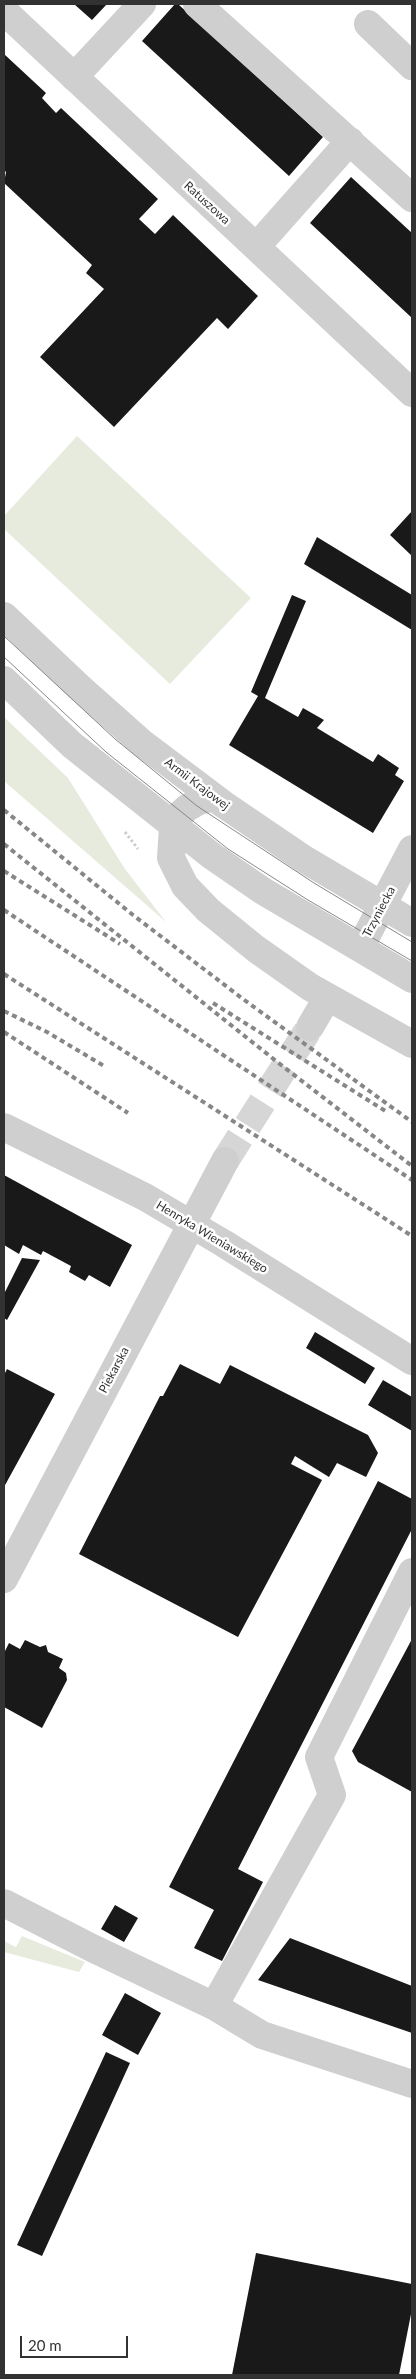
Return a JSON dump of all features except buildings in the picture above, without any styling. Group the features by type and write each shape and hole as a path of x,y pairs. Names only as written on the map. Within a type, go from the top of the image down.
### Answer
{"street":[{"path":"74,77 142,4"},
{"path":"197,4 412,198"},
{"name":"Ratuszowa","path":"4,11 412,393"},
{"path":"368,24 412,66"},
{"path":"256,247 350,141"},
{"name":"Armii Krajowej","path":"4,616 120,724 214,797 304,859 412,923"},
{"path":"4,680 72,745 173,827 263,891 412,979"},
{"path":"214,797 199,801 187,808 176,818 173,827 171,858 185,886 208,910 256,949 327,998 412,1044"},
{"name":"Trzyniecka","path":"360,948 412,849"},
{"path":"310,1027 327,998"},
{"name":"Henryka Wieniawskiego","path":"4,1127 145,1197 412,1361"},
{"name":"Piekarska","path":"4,1579 225,1162"},
{"path":"214,2006 332,1794 319,1758 412,1572"},
{"path":"4,1902 92,1948 214,2006 262,2036 412,2084"}],"shaded area":[{"path":"77,436 251,598 170,684 4,529 4,516"},
{"path":"4,717 68,778 125,869 166,922 4,781"},
{"path":"22,1936 85,1962 79,1972 4,1952 4,1941 16,1947"}],"tunnel":[{"path":"225,1161 310,1027"}],"tram line":[{"path":"4,636 115,739 197,806 314,883 412,942"},
{"path":"4,657 106,752 228,849 308,900 412,961"}],"railway":[{"path":"4,810 133,915 243,999 412,1122"},
{"path":"4,844 276,1061 412,1166"},
{"path":"4,871 120,944"},
{"path":"4,910 412,1180"},
{"path":"4,974 412,1236"},
{"path":"213,1003 387,1112"},
{"path":"4,1011 47,1032 104,1066"},
{"path":"4,1032 128,1113"}]}
